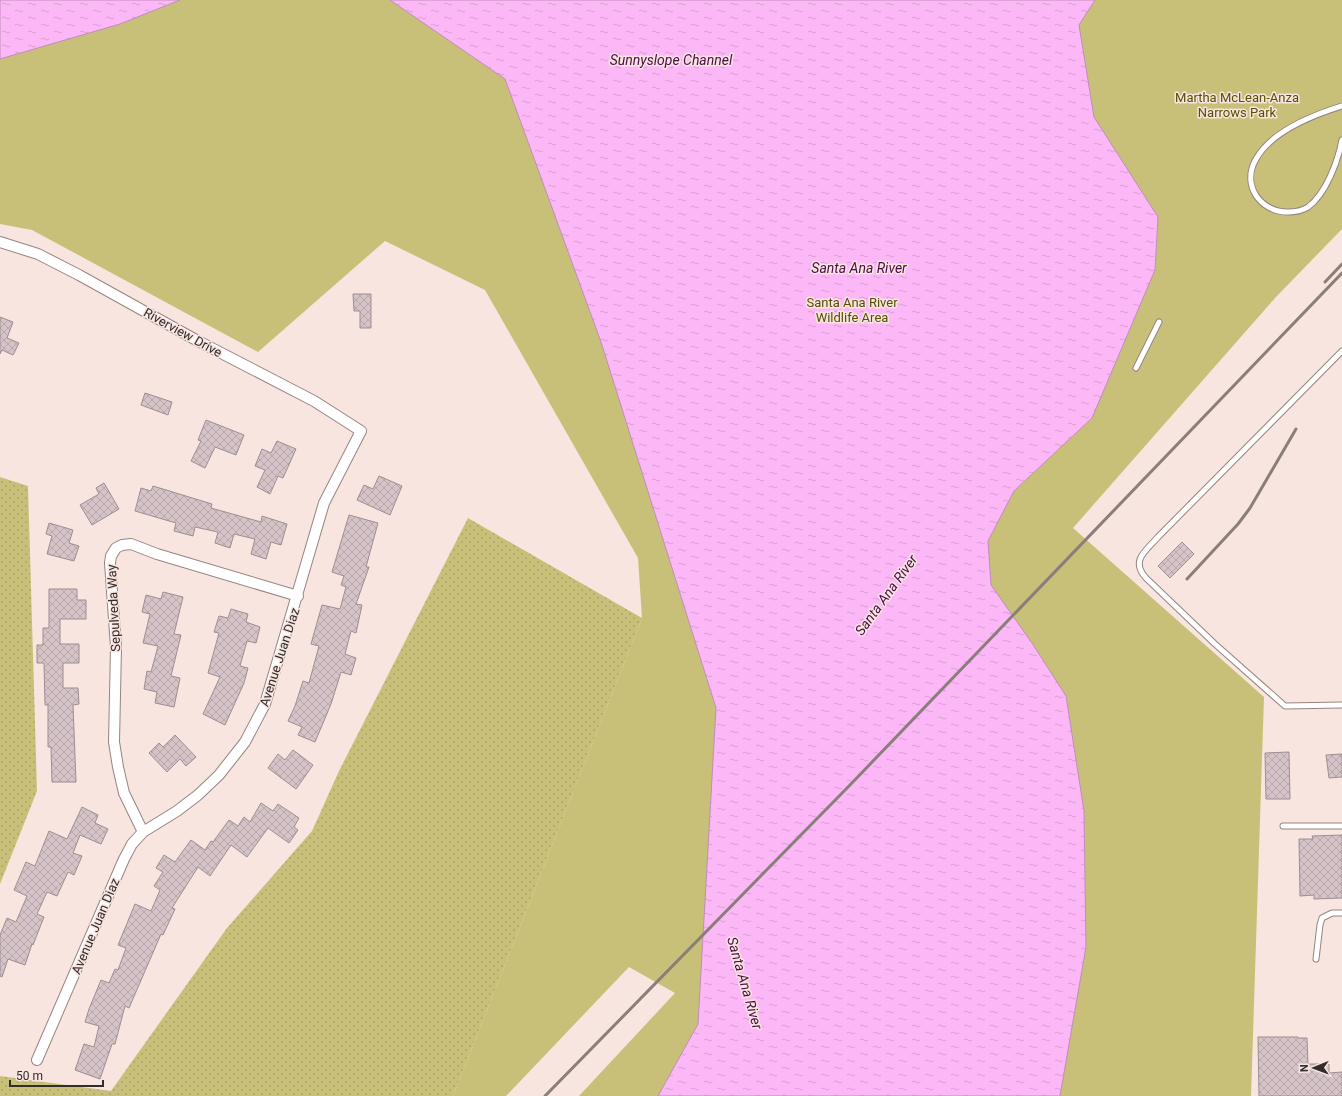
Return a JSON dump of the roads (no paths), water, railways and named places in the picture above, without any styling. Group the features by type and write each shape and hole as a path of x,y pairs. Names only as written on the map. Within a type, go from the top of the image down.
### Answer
{"street":[{"name":"Riverview Drive","path":"0,242 38,254 79,275 198,341 314,400 361,430"},
{"name":"Avenue Juan Diaz","path":"37,1060 124,859 132,844 143,832 177,811 198,795 220,775 245,742 265,704 298,596 324,503 361,430"},
{"name":"Sepulveda Way","path":"143,832 124,793 114,742 116,647 110,563 114,551 119,546 131,544 157,554 298,596"}],"lane":[{"path":"1342,106 1309,119 1273,139 1256,159 1251,174 1252,191 1264,205 1276,212 1295,212 1308,207 1322,191 1332,172 1342,140"},
{"path":"1136,368 1159,322"},
{"path":"1342,351 1158,537 1140,559 1138,564 1140,571 1151,584 1284,706 1342,705"},
{"path":"1283,826 1342,826"},
{"path":"1316,959 1322,918 1332,913 1342,913"}],"water":[{"path":"0,0 180,0 120,24 0,59"},
{"name":"Santa Ana River","path":"390,0 1095,0 1079,25 1094,117 1158,217 1155,270 1092,418 1014,491 988,541 991,585 1032,643 1066,696 1084,811 1086,947 1060,1096 658,1096 698,1024 716,708 601,342 505,79"}],"railway":[{"path":"1325,282 1342,264"},
{"path":"545,1096 850,785 1342,273"},
{"path":"1187,579 1238,524 1250,508 1296,429"}],"water label":[{"name":"Sunnyslope Channel","path":"671,60"}],"park label":[{"name":"Martha McLean-Anza Narrows Park","path":"1237,104"},
{"name":"Santa Ana River Wildlife Area","path":"852,310"}]}
